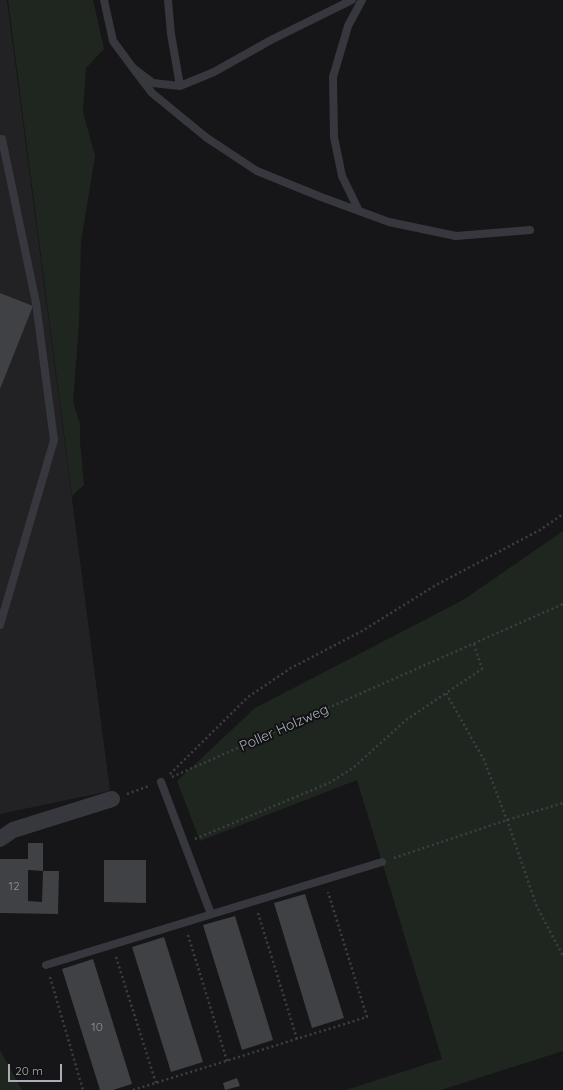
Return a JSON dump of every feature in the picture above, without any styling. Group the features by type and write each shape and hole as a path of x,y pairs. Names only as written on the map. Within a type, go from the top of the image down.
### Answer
{"street":[{"path":"0,839 13,830 112,799"}],"lane":[{"path":"104,0 113,40 152,93 207,138 257,171 389,222 456,236 530,230"},
{"path":"168,0 171,34 180,86"},
{"path":"133,68 153,83 180,86 214,72 271,40 352,0"},
{"path":"359,211 342,176 334,137 333,77 348,26 362,0"},
{"path":"0,625 54,440 36,303 2,139"},
{"path":"161,782 211,914"},
{"path":"46,965 382,862"}],"path":[{"path":"177,767 248,697 291,668 362,631 436,585 540,530 563,514"},
{"name":"Poller Holzweg","path":"112,799 161,782 563,604"},
{"path":"184,843 329,783 353,768 406,720 482,669 474,644"},
{"path":"446,692 484,760 507,820 537,907 563,956"},
{"path":"382,862 563,802"},
{"path":"133,1090 367,1017 324,880"},
{"path":"255,901 297,1039"},
{"path":"184,923 227,1061"},
{"path":"113,945 156,1083"},
{"path":"46,965 83,1090"}],"shaded area":[{"path":"0,0 7,0 110,791 0,814"},
{"path":"8,0 93,0 104,49 86,68 83,112 95,156 81,242 79,324 73,402 80,424 84,485 72,496"},
{"path":"563,531 563,1051 441,1090 346,1090 442,1059 357,780 200,841 177,781 255,708 463,600"},
{"path":"0,1050 22,1090 0,1090"}],"building":[{"path":"0,293 33,306 0,389"},
{"path":"28,843 43,843 43,871 59,871 58,914 0,913 0,859 28,859","holes":["28,870 43,871 42,902 28,901"]},
{"path":"104,860 146,860 146,903 104,902"},
{"path":"305,894 344,1018 312,1028 274,903"},
{"path":"235,916 273,1040 242,1050 203,925"},
{"path":"164,937 203,1062 171,1072 132,947"},
{"path":"93,959 132,1084 113,1090 100,1090 62,969"},
{"path":"237,1078 240,1086 225,1090 223,1083"}]}
